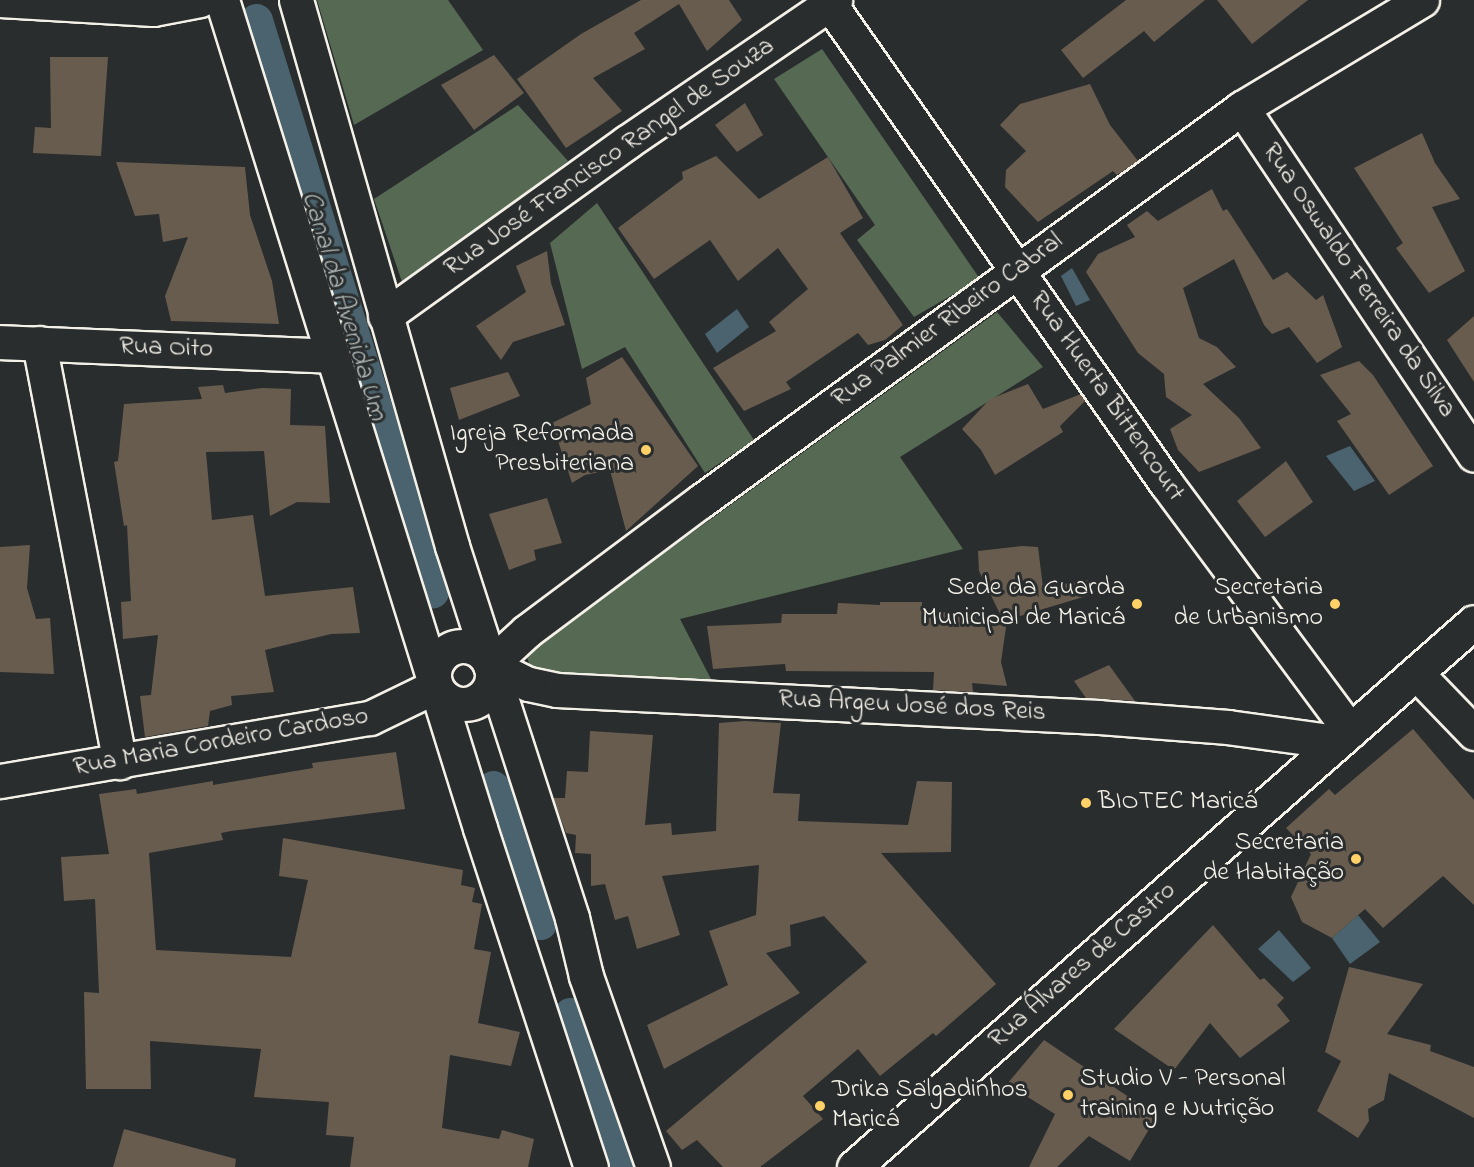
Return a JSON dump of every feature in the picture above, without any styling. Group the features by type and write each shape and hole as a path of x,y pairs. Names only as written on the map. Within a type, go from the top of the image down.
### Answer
{"street":[{"path":"0,0 153,9 200,0"},
{"path":"222,0 436,686 591,1167"},
{"path":"296,0 385,316 490,665 572,918 586,976 653,1167"},
{"name":"Rua Palmier Ribeiro Cabral","path":"490,665 527,631 1016,270 1242,108 1422,0"},
{"name":"Rua José Francisco Rangel de Souza","path":"385,316 627,142 831,1"},
{"name":"Rua Huerta Bittencourt","path":"831,1 1016,270 1344,737"},
{"name":"Rua Oswaldo Ferreira da Silva","path":"1242,108 1474,455"},
{"name":"Rua Oito","path":"0,342 332,356"},
{"path":"39,343 120,762"},
{"name":"Rua Álvares de Castro","path":"854,1167 1474,622"},
{"path":"436,686 456,703 474,702 491,683 490,665"},
{"name":"Rua Argeu José dos Reis","path":"490,665 528,684 557,690 1099,717 1344,737"},
{"path":"1417,674 1474,734"},
{"name":"Rua Maria Cordeiro Cardoso","path":"0,781 370,718 436,686"}],"green space":[{"path":"317,0 448,0 483,50 354,125"},
{"path":"822,49 980,279 914,317 857,240 875,225 774,79"},
{"path":"518,105 568,161 403,285 374,199"},
{"path":"597,203 754,440 705,473 625,347 582,369 550,243"},
{"path":"997,312 1043,367 900,457 963,549 680,619 713,683 532,675 526,653"}],"water":[{"path":"1072,268 1090,300 1076,306 1061,276"},
{"path":"737,309 749,327 717,353 705,334"},
{"path":"1350,446 1375,481 1354,491 1326,456"},
{"path":"1358,915 1380,942 1350,964 1332,938"},
{"path":"1279,930 1311,968 1293,982 1258,949"}],"building":[{"path":"641,0 729,0 742,20 707,51 679,4 634,33 645,49 593,78 622,111 566,148 517,79 581,34"},
{"path":"1126,0 1205,0 1154,42 1144,31 1083,78 1061,50"},
{"path":"1217,0 1308,0 1252,44"},
{"path":"494,55 524,93 474,130 441,85"},
{"path":"50,57 108,57 101,156 33,153 35,127 51,128"},
{"path":"1090,84 1110,125 1138,161 1117,175 1113,171 1038,222 1005,187 1006,170 1026,151 1000,125 1020,104"},
{"path":"745,103 763,135 737,152 715,125"},
{"path":"1422,133 1435,163 1460,199 1432,207 1465,271 1429,293 1396,248 1403,243 1354,168"},
{"path":"716,156 759,199 828,157 863,218 840,233 903,325 885,340 868,345 858,333 786,382 791,389 744,411 713,368 776,331 769,322 808,289 778,248 738,281 710,240 654,279 618,228 683,179 682,172"},
{"path":"116,162 245,167 250,215 272,281 279,324 171,321 165,296 188,237 163,242 159,214 135,216"},
{"path":"1212,189 1223,211 1227,209 1273,280 1287,272 1316,300 1323,295 1342,347 1317,363 1289,327 1272,334 1264,325 1234,259 1183,288 1199,338 1217,347 1236,367 1203,384 1239,418 1261,448 1199,472 1178,450 1170,429 1192,415 1166,397 1164,374 1138,353 1086,272 1098,254 1135,237 1127,225 1147,211 1158,221"},
{"path":"547,251 551,283 565,325 513,342 501,360 476,326 526,292 516,266"},
{"path":"1474,316 1474,382 1447,340"},
{"name":"Igreja Reformada Presbiteriana","path":"622,357 698,466 626,531 610,470 585,475 572,483 552,423 591,404 586,378"},
{"path":"1359,361 1373,375 1433,466 1389,495 1337,421 1351,414 1320,375"},
{"path":"508,372 520,396 459,420 450,388"},
{"path":"1028,384 1043,409 1081,394 1085,401 1060,426 1063,432 995,475 981,450 962,429 990,399"},
{"path":"223,385 225,393 262,388 291,389 290,425 325,426 330,503 297,502 270,516 264,451 206,452 212,520 253,515 265,596 353,587 360,633 331,634 265,650 274,692 231,696 232,705 210,711 208,726 145,737 140,696 151,695 158,635 123,639 121,602 131,601 127,525 124,526 114,462 118,461 124,404 202,399 198,387"},
{"path":"1286,461 1313,502 1265,537 1237,501"},
{"path":"547,498 562,543 534,550 536,560 509,570 489,514"},
{"path":"30,545 27,588 36,619 50,618 54,674 0,672 0,547"},
{"path":"1022,546 1038,547 1043,587 1090,580 1093,594 1007,620 1001,662 1007,686 972,683 973,692 933,690 934,672 786,671 785,664 713,669 707,626 781,623 782,614 837,614 838,603 880,605 880,602 922,602 922,610 1002,618 979,571 978,551"},
{"path":"1109,665 1135,701 1086,698 1074,681"},
{"path":"745,721 781,723 773,793 800,794 798,821 908,825 917,781 952,782 951,852 881,853 996,984 936,1036 933,1033 880,1076 858,1049 803,1096 823,1119 760,1167 723,1167 697,1140 682,1150 666,1131 867,962 824,916 790,925 791,946 766,953 800,993 664,1069 647,1025 728,985 709,931 756,915 759,865 662,876 680,935 637,949 628,916 615,920 605,884 591,886 591,854 575,853 576,835 566,833 553,798 565,798 567,771 588,772 590,731 653,735 645,825 671,823 672,835 716,831 719,723"},
{"path":"1413,729 1474,800 1474,905 1443,876 1383,928 1365,909 1332,938 1302,922 1291,897 1311,854 1286,828 1329,789 1335,795"},
{"path":"396,752 405,809 231,831 221,833 223,840 149,853 156,950 291,957 308,880 279,876 283,838 463,870 461,885 475,888 472,902 482,904 474,949 491,952 478,1023 520,1032 511,1066 450,1055 442,1128 499,1139 502,1130 534,1139 528,1167 350,1167 354,1137 326,1135 329,1102 254,1097 261,1049 150,1041 151,1089 86,1089 84,992 99,993 95,899 64,901 61,857 109,854 99,794 136,789 137,794 213,781 213,785 313,768 312,763"},
{"path":"1213,925 1260,980 1264,978 1284,998 1277,1005 1290,1021 1240,1058 1210,1023 1174,1070 1114,1029"},
{"path":"1349,967 1423,984 1387,1034 1431,1045 1430,1051 1474,1067 1474,1118 1389,1073 1384,1100 1368,1109 1369,1121 1358,1138 1317,1111 1341,1061 1325,1052"},
{"path":"1044,1040 1157,1116 1130,1161 1089,1136 1057,1167 1029,1167 1055,1114 1007,1084"},
{"path":"124,1129 236,1159 235,1167 113,1167"}],"waterway":[{"name":"Canal da Avenida Um","path":"256,20 432,591"},
{"name":"Canal da Avenida Um","path":"493,787 540,923"},
{"name":"Canal da Avenida Um","path":"570,1014 621,1167"}],"place":[{"name":"Igreja Reformada Presbiteriana","path":"646,450"},
{"name":"Sede da Guarda Municipal de Maricá","path":"1137,604"},
{"name":"Secretaria de Urbanismo","path":"1335,604"},
{"name":"BIOTEC Maricá","path":"1086,803"},
{"name":"Secretaria de Habitação","path":"1356,859"},
{"name":"Studio V - Personal training e Nutrição","path":"1068,1095"},
{"name":"Drika Salgadinhos Maricá","path":"820,1106"}]}
